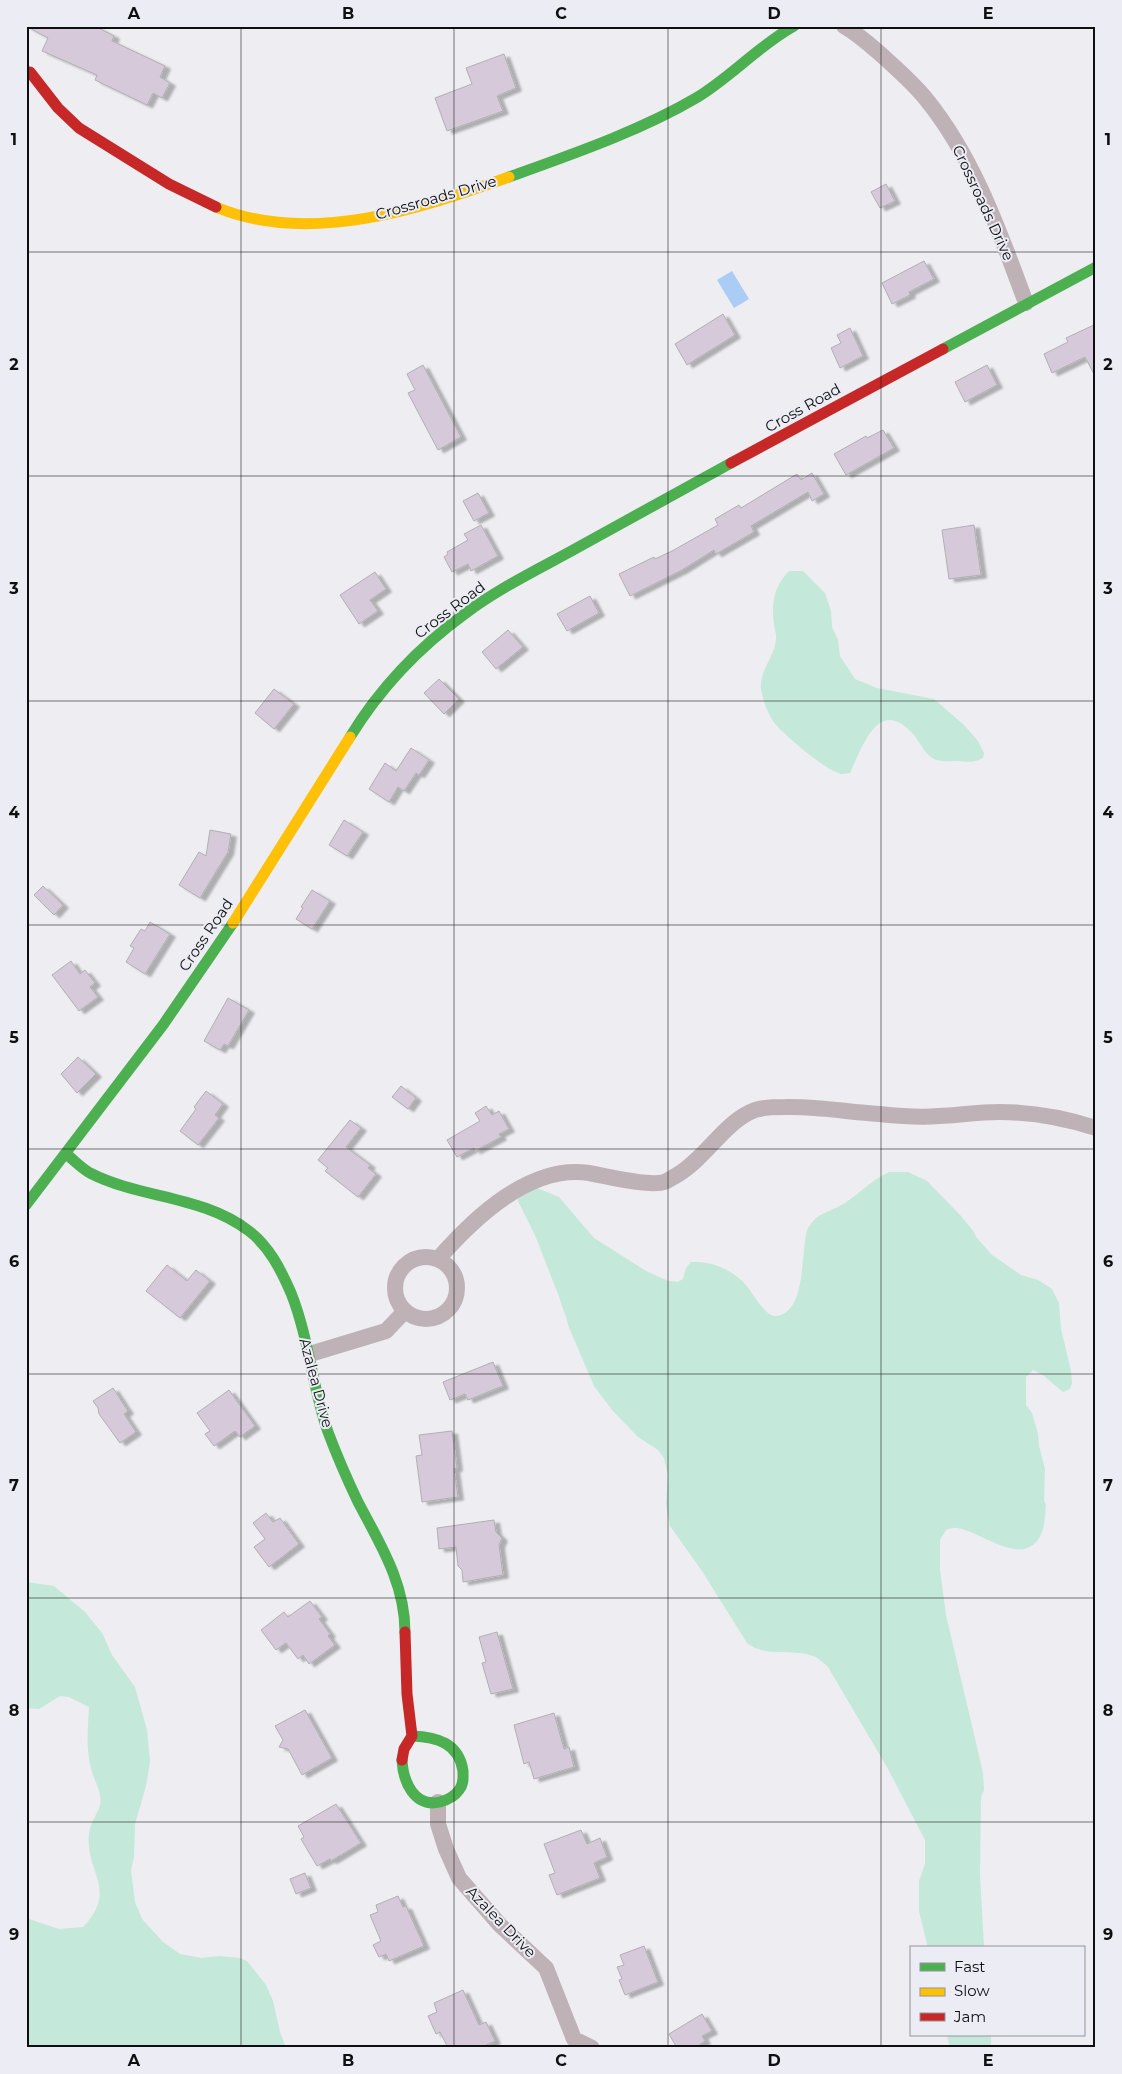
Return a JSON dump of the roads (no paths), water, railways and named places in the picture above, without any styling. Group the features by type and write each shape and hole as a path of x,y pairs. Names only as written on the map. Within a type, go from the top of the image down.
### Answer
{"street":[{"name":"Crossroads Drive","path":"27,71 62,113 98,140 157,176 222,210 277,222 338,222 373,217 449,198 544,165 594,145 682,106 700,96 726,77 761,46 794,26"},
{"name":"Crossroads Drive","path":"844,26 856,33 896,69 926,98 938,115 978,186 997,227 1026,303"},
{"name":"Cross Road","path":"26,1205 163,1025 219,945 367,709 396,674 428,644 467,612 517,581 1026,303 1096,267"},
{"path":"438,1259 465,1229 503,1199 538,1178 583,1172 649,1183 664,1182 688,1169 737,1120 756,1110 775,1107 814,1106 879,1114 936,1117 998,1112 1067,1120 1096,1128"},
{"name":"Azalea Drive","path":"66,1154 92,1174 131,1189 222,1212 250,1230 266,1245 276,1260 293,1299 310,1354 325,1422 344,1473 387,1557 402,1595 405,1620 407,1711 412,1736"},
{"path":"428,1256 438,1259 447,1265 454,1274 457,1284 457,1295 445,1313 436,1318 424,1320 414,1318 404,1312 394,1295 396,1275 409,1261 419,1257 428,1256"},
{"path":"310,1354 386,1331 404,1312"},
{"path":"412,1736 430,1736 447,1743 462,1760 464,1778 461,1786 452,1797 438,1802 427,1802 418,1799 410,1790 405,1778 402,1754 412,1736"},
{"name":"Azalea Drive","path":"438,1802 438,1824 446,1849 459,1878 500,1925 546,1968 571,2043 592,2048"}],"water":[{"path":"732,271 749,299 734,308 717,280"}]}
